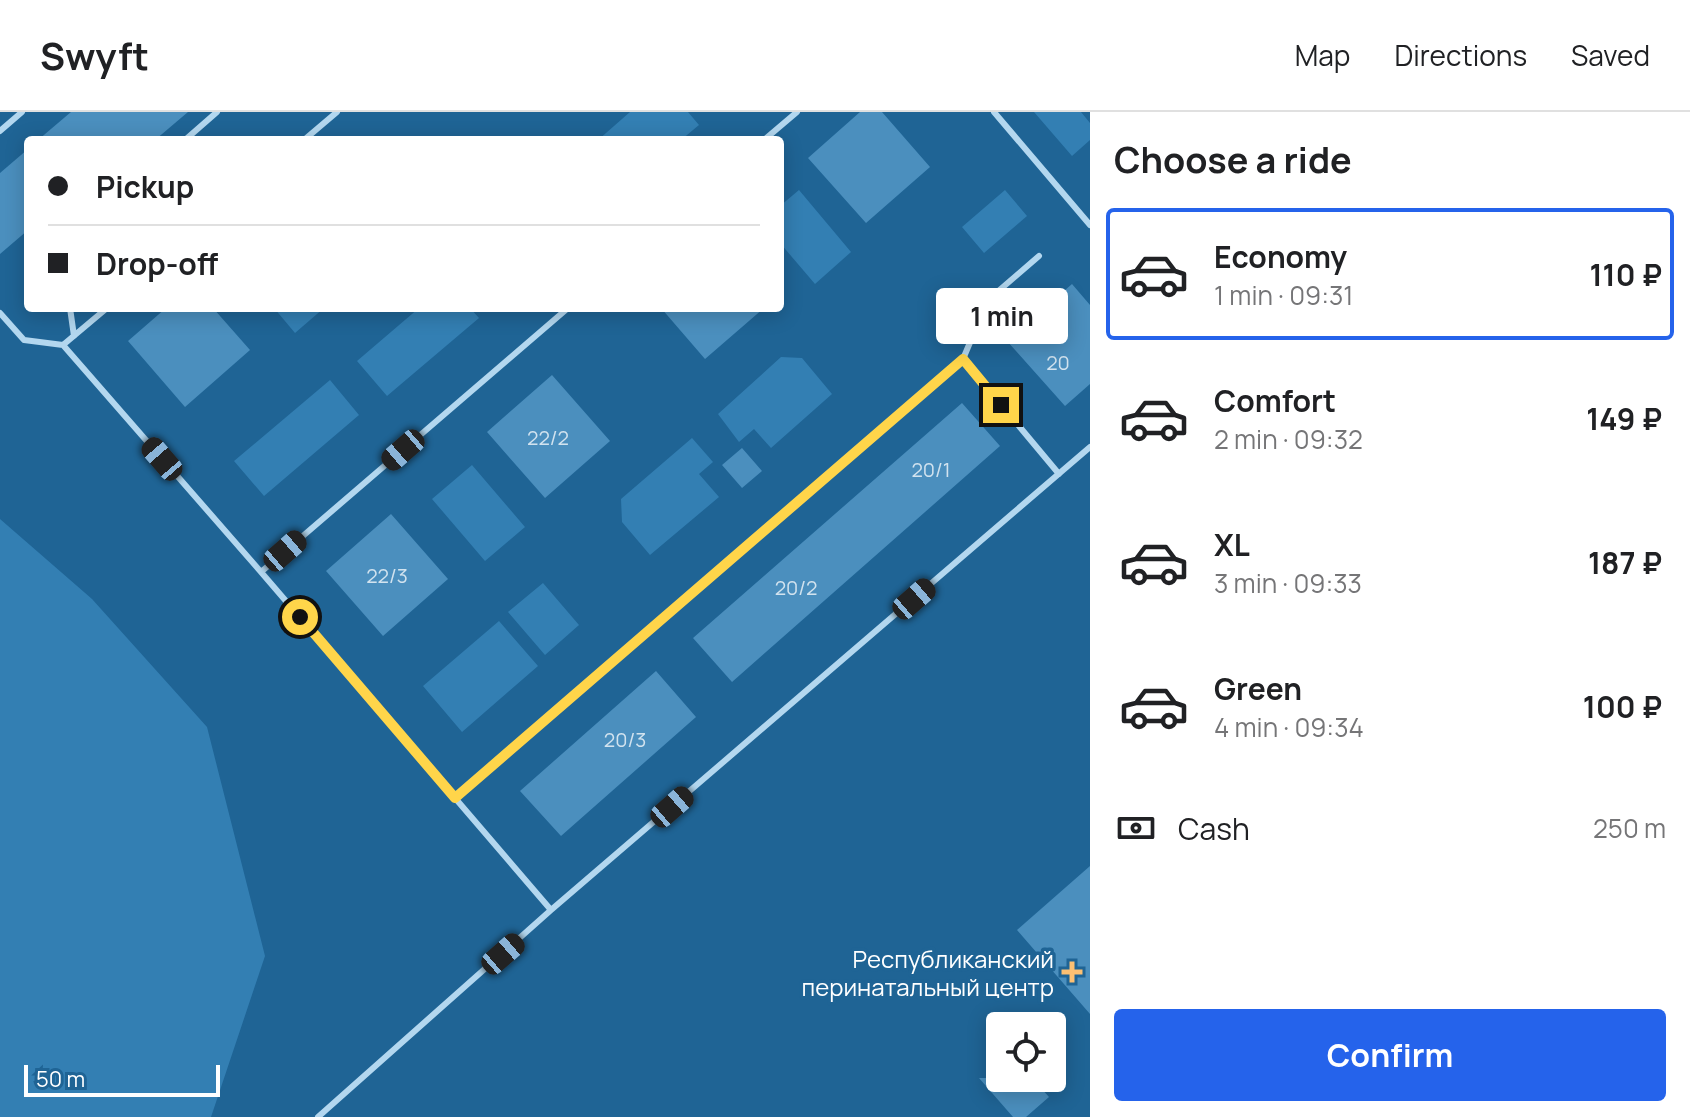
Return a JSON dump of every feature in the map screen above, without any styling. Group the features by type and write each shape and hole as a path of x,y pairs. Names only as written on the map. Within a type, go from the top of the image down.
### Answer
{"lane":[{"path":"0,131 22,112"},
{"path":"190,136 217,112"},
{"path":"309,136 337,112"},
{"path":"769,136 797,112"},
{"path":"994,112 1090,225"},
{"path":"455,798 963,359 988,300 1039,256"},
{"path":"71,312 74,336"},
{"path":"63,345 102,312"},
{"path":"261,572 563,312"},
{"path":"0,313 24,340 63,345 551,910"},
{"path":"963,359 1059,474"},
{"path":"318,1117 551,910 1090,447"}],"shaded area":[{"path":"630,112 688,112 699,125 686,136 603,136"},
{"path":"1034,112 1081,112 1090,123 1090,140 1072,156"},
{"path":"799,190 851,252 815,284 784,248 784,203"},
{"path":"1005,190 1027,216 984,253 962,227"},
{"path":"277,312 319,312 295,333"},
{"path":"414,312 474,312 479,318 387,396 357,361"},
{"path":"781,357 802,358 832,394 771,448 754,429 739,442 718,414"},
{"path":"330,380 359,415 264,496 234,461"},
{"path":"692,438 713,462 699,474 719,497 650,555 622,522 621,499"},
{"path":"472,465 525,527 485,561 432,499"},
{"path":"0,519 92,599 207,727 265,956 211,1117 0,1117"},
{"path":"543,583 579,625 545,655 508,612"},
{"path":"499,621 538,666 462,732 423,686"}],"building":[{"path":"71,112 188,112 160,136 43,136"},
{"path":"860,112 882,112 930,167 866,223 808,158"},
{"path":"24,152 24,233 0,254 0,173"},
{"path":"1072,284 1090,305 1090,384 1065,406 1007,341"},
{"path":"161,312 217,312 250,350 185,407 128,341"},
{"path":"664,312 759,312 705,359"},
{"path":"552,375 610,441 545,498 487,432"},
{"path":"962,403 1000,446 732,682 693,638"},
{"path":"742,448 762,471 742,488 722,465"},
{"path":"391,514 448,579 383,636 326,571"},
{"path":"656,671 696,717 561,836 520,791"},
{"name":"Республиканский перинатальный центр","path":"1090,866 1090,1014 1017,930"},
{"path":"991,1092 1045,1092 1049,1097 1026,1117 1013,1117"}],"place":[{"name":"Республиканский перинатальный центр","path":"1072,972"}],"route":[{"path":"300,617 455,798 963,359 1001,405"}]}
